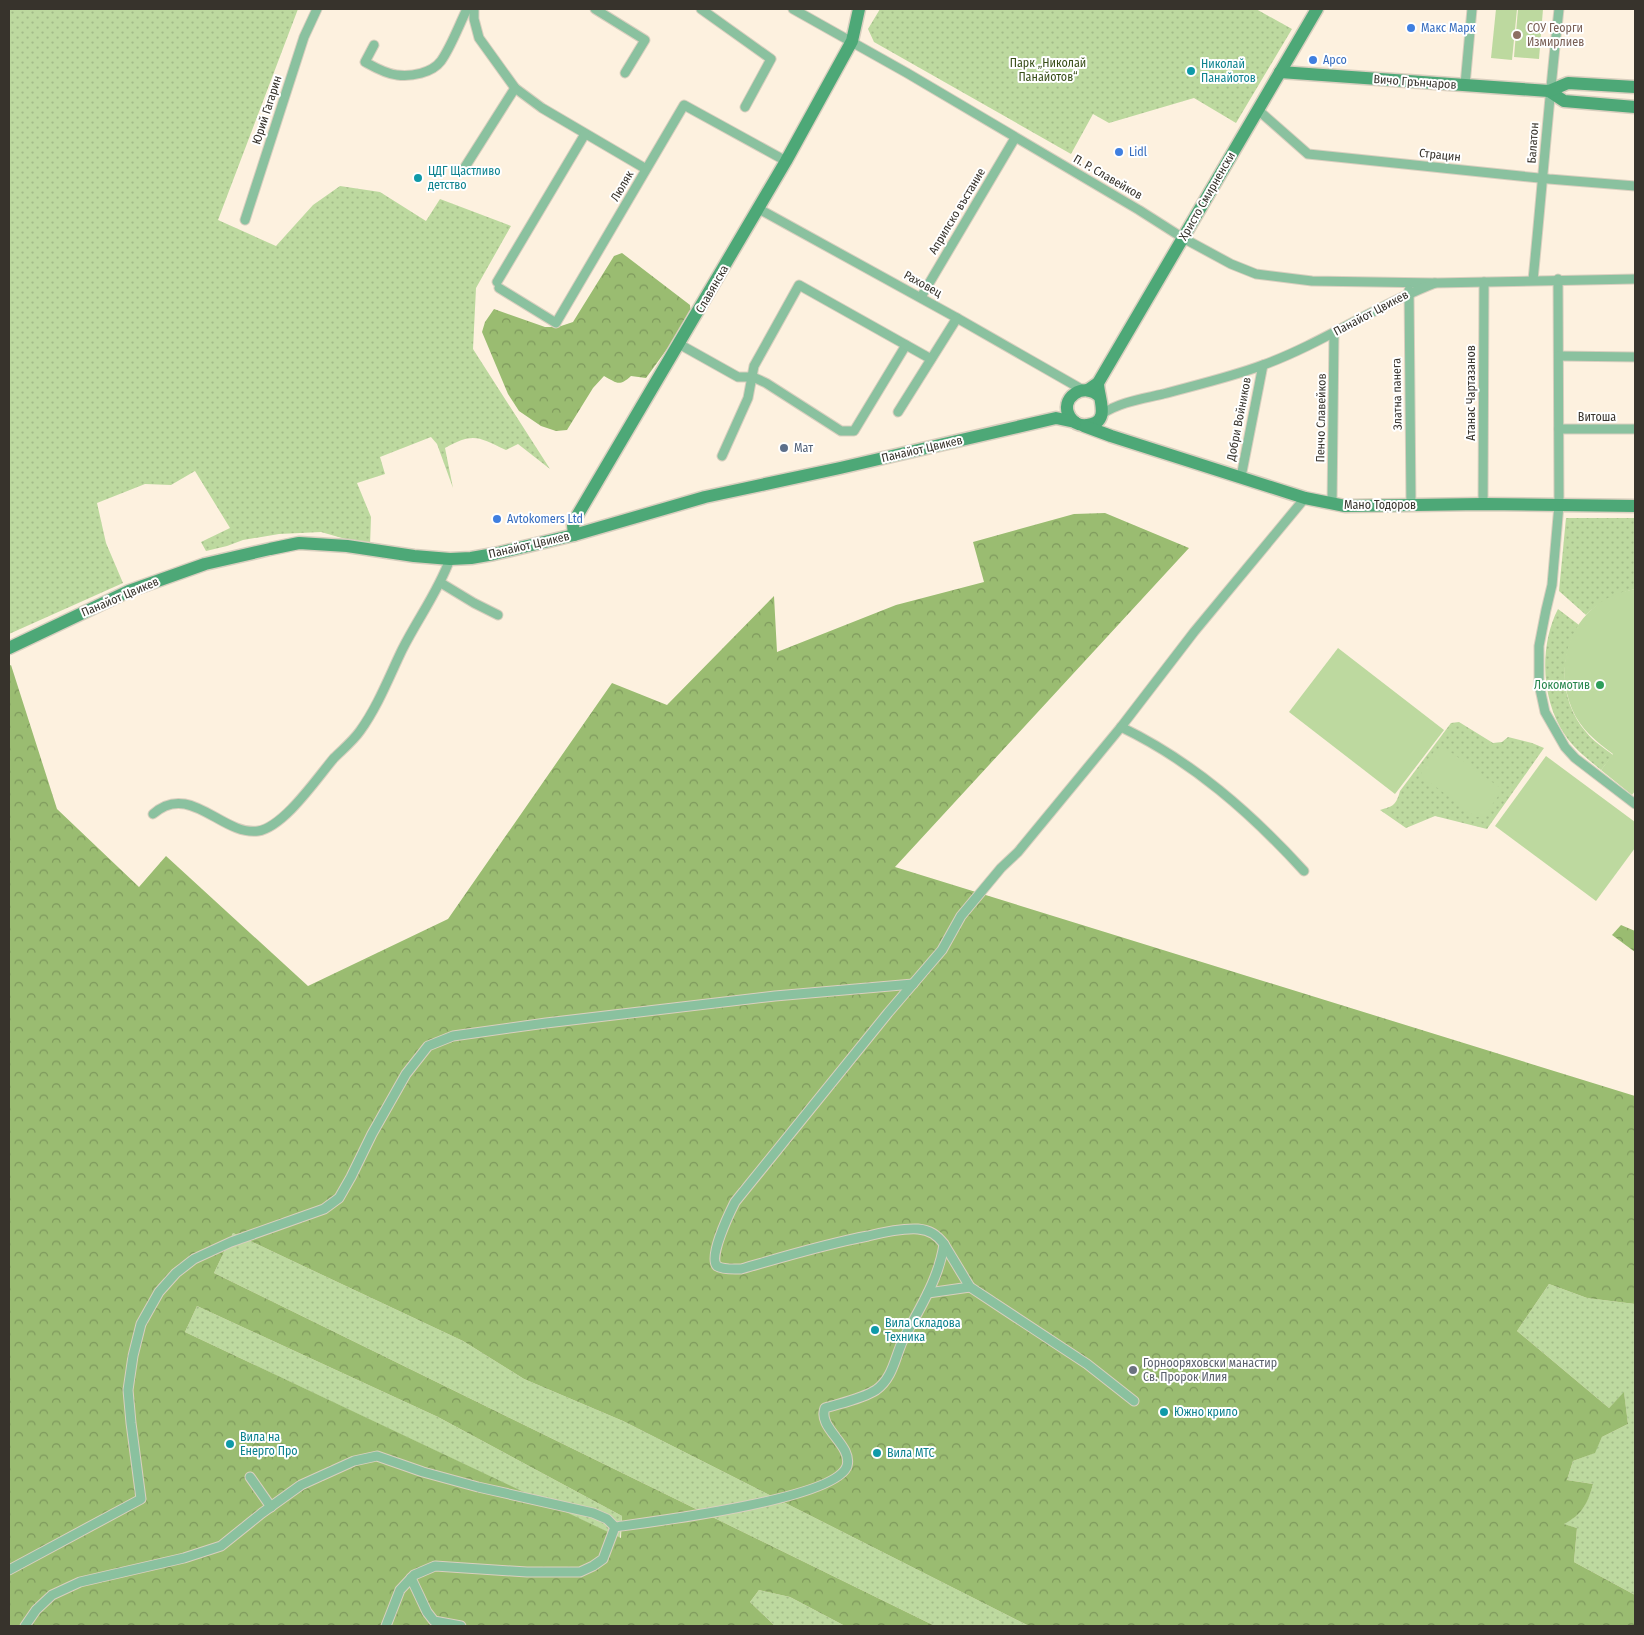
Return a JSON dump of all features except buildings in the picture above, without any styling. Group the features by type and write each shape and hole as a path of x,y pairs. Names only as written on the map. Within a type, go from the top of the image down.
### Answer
{"street":[{"name":"Юрий Гагарин","path":"245,220 304,37 317,9"},
{"path":"374,45 365,62 379,70 397,76 413,75 428,71 440,63 468,9"},
{"path":"474,9 479,38 515,88 542,108 646,169"},
{"path":"595,9 645,40 626,73"},
{"path":"701,9 771,59 745,107"},
{"name":"П. Р. Славейков","path":"794,9 852,41 1139,210 1183,238 1231,264 1256,274 1312,281 1435,283"},
{"name":"Славянска","path":"574,535 574,525 577,516 759,209 852,41 859,9"},
{"name":"Христо Смирненски","path":"1081,391 1183,238 1317,9"},
{"path":"1465,86 1472,9"},
{"name":"Балатон","path":"1533,280 1549,91 1559,9"},
{"name":"Вичо Грънчаров","path":"1280,72 1549,91 1568,83 1635,87"},
{"path":"465,167 515,88"},
{"name":"Вичо Грънчаров","path":"1549,91 1564,101 1635,107"},
{"name":"Люляк","path":"585,134 498,285 556,323 684,105 786,161"},
{"name":"Страцин","path":"1258,110 1308,154 1635,186"},
{"name":"Априлско въстание","path":"921,297 1015,138"},
{"name":"Раховец","path":"759,209 921,297 1081,391"},
{"name":"Панайот Цвикев","path":"1099,418 1117,406 1188,388 1263,365 1334,333 1408,293 1435,283 1635,278"},
{"path":"1558,279 1559,505 1552,585 1539,646 1539,684 1550,721 1565,748 1575,758 1635,804"},
{"name":"Атанас Чартазанов","path":"1483,504 1484,282"},
{"name":"Златна панега","path":"1411,505 1408,293 1412,284"},
{"path":"722,456 748,398 754,366 799,285 931,359"},
{"path":"898,412 957,318"},
{"name":"Пенчо Славейков","path":"1332,504 1334,333"},
{"path":"679,344 738,377 753,377 766,383 841,431 854,431 906,345"},
{"path":"1558,356 1635,357"},
{"name":"Добри Войников","path":"1241,477 1263,365"},
{"path":"1081,391 1117,406"},
{"path":"1056,418 1081,391"},
{"path":"1081,391 1068,414 1079,424 1099,418"},
{"path":"1100,398 1103,405 1099,418 1105,434"},
{"name":"Панайот Цвикев","path":"9,648 129,591 206,564 299,543 347,546 414,556 450,559 494,554 574,535 705,497 1056,418 1079,424"},
{"name":"Мано Тодоров","path":"1079,424 1305,498 1345,506 1483,504 1635,506"},
{"name":"Витоша","path":"1559,429 1635,429"},
{"path":"1134,1402 1087,1364 970,1287 944,1244 937,1236 928,1231 910,1229 890,1231 831,1244 741,1269 718,1267 715,1258 723,1229 735,1202 942,950 961,916 1001,868 1018,852 1121,727 1200,625 1305,498"},
{"path":"154,814 164,806 185,804 221,819 238,829 248,831 266,829 289,811 360,730 392,674 413,629 441,583 450,559"},
{"path":"441,583 498,615"},
{"path":"1121,727 1148,740 1223,792 1277,841 1304,871"},
{"path":"9,1570 141,1499 128,1390 133,1356 141,1324 159,1292 176,1273 194,1259 231,1242 324,1209 339,1198 406,1074 428,1046 452,1036 546,1023 775,996 913,984"},
{"path":"615,1527 755,1505 835,1479 846,1468 848,1460 846,1452 826,1422 823,1412 825,1408 866,1394 881,1385 894,1366 902,1343 928,1293 942,1259 944,1244"},
{"path":"928,1293 970,1287"},
{"path":"25,1626 36,1610 52,1595 80,1582 184,1558 221,1546 301,1486 354,1461 377,1456 423,1472 478,1487 593,1513 607,1519 615,1527"},
{"path":"250,1478 272,1506"},
{"path":"386,1626 400,1590 414,1575 435,1566 527,1572 580,1572 603,1559 615,1527"},
{"path":"411,1578 427,1612 434,1621 461,1626"}],"green space":[{"path":"9,9 298,9 218,220 276,246 313,205 340,186 380,192 426,221 440,199 511,226 476,288 473,349 550,469 518,444 506,450 482,439 470,438 445,448 453,488 437,444 431,437 380,457 385,474 357,483 371,517 370,546 321,532 279,534 243,540 206,551 201,542 230,528 195,471 171,485 145,484 97,503 106,543 123,583 9,634"},
{"name":"Парк „Николай Панайотов“","path":"880,9 1256,9 1292,29 1236,123 1194,98 1109,123 1093,114 1071,154 874,42 868,29"},
{"path":"1496,9 1517,9 1512,60 1491,58"},
{"path":"1518,9 1543,9 1539,59 1514,57"},
{"path":"622,253 690,305 691,316 646,378 631,376 624,382 618,383 604,376 593,388 567,430 556,431 541,426 519,411 508,394 482,332 485,322 494,309 545,327 558,327 573,322 614,256"},
{"path":"1105,513 1189,548 895,867 1635,1096 1635,1304 1587,1298 1549,1284 1517,1331 1609,1408 1624,1392 1628,1424 1602,1437 1595,1453 1573,1461 1567,1480 1593,1484 1583,1508 1575,1517 1564,1524 1577,1528 1574,1562 1635,1595 1635,1626 1029,1626 623,1421 524,1379 463,1341 233,1233 214,1273 935,1626 845,1626 790,1597 759,1590 750,1602 775,1626 9,1626 9,666 11,665 57,809 139,887 166,856 308,986 448,919 612,683 667,705 774,596 777,652 896,605 984,582 973,542 1074,514","holes":["197,1306 438,1417 622,1516 621,1538 185,1332"]},
{"path":"1566,518 1635,518 1635,589 1609,599 1586,615 1559,591"},
{"name":"Локомотив","path":"1635,589 1635,791 1632,795 1601,770 1613,754 1590,734 1580,723 1572,709 1566,689 1565,670 1567,651 1574,633 1584,617 1598,604 1615,595"},
{"path":"1558,609 1579,625 1572,638 1565,665 1567,694 1577,720 1586,732 1613,755 1601,770 1582,754 1565,735 1551,706 1545,673 1546,656 1548,639"},
{"path":"1338,648 1444,730 1395,794 1289,712"},
{"path":"1459,722 1493,743 1502,742 1508,737 1544,748 1487,829 1435,816 1406,828 1380,810 1394,804 1400,791 1451,723"},
{"path":"1445,748 1499,787 1499,795 1484,816 1476,817 1424,778 1420,770 1436,749"},
{"path":"1546,756 1635,822 1635,848 1596,901 1495,826"},
{"path":"1621,925 1635,931 1635,952 1612,935"},
{"path":"233,1233 463,1341 524,1379 623,1421 1029,1626 935,1626 214,1273"},
{"path":"1549,1284 1587,1298 1635,1304 1635,1595 1574,1562 1577,1528 1563,1524 1575,1517 1583,1508 1593,1484 1567,1480 1573,1461 1594,1453 1602,1437 1628,1424 1624,1393 1609,1408 1517,1331"},
{"path":"197,1306 438,1417 622,1516 620,1538 185,1332"},
{"path":"759,1590 790,1597 845,1626 775,1626 750,1602"}],"place":[{"name":"Макс Марк","path":"1411,28"},
{"name":"СОУ Георги Измирлиев","path":"1517,35"},
{"name":"Арсо","path":"1313,60"},
{"name":"Николай Панайотов","path":"1191,71"},
{"name":"Lidl","path":"1119,152"},
{"name":"ЦДГ Щастливо детство","path":"418,178"},
{"name":"Мат","path":"784,448"},
{"name":"Avtokomers Ltd","path":"497,519"},
{"name":"Локомотив","path":"1600,685"},
{"name":"Вила Складова Техника","path":"875,1330"},
{"name":"Горнооряховски манастир Св. Пророк Илия","path":"1133,1370"},
{"name":"Южно крило","path":"1164,1412"},
{"name":"Вила на Енерго Про","path":"230,1444"},
{"name":"Вила МТС","path":"877,1453"}]}
